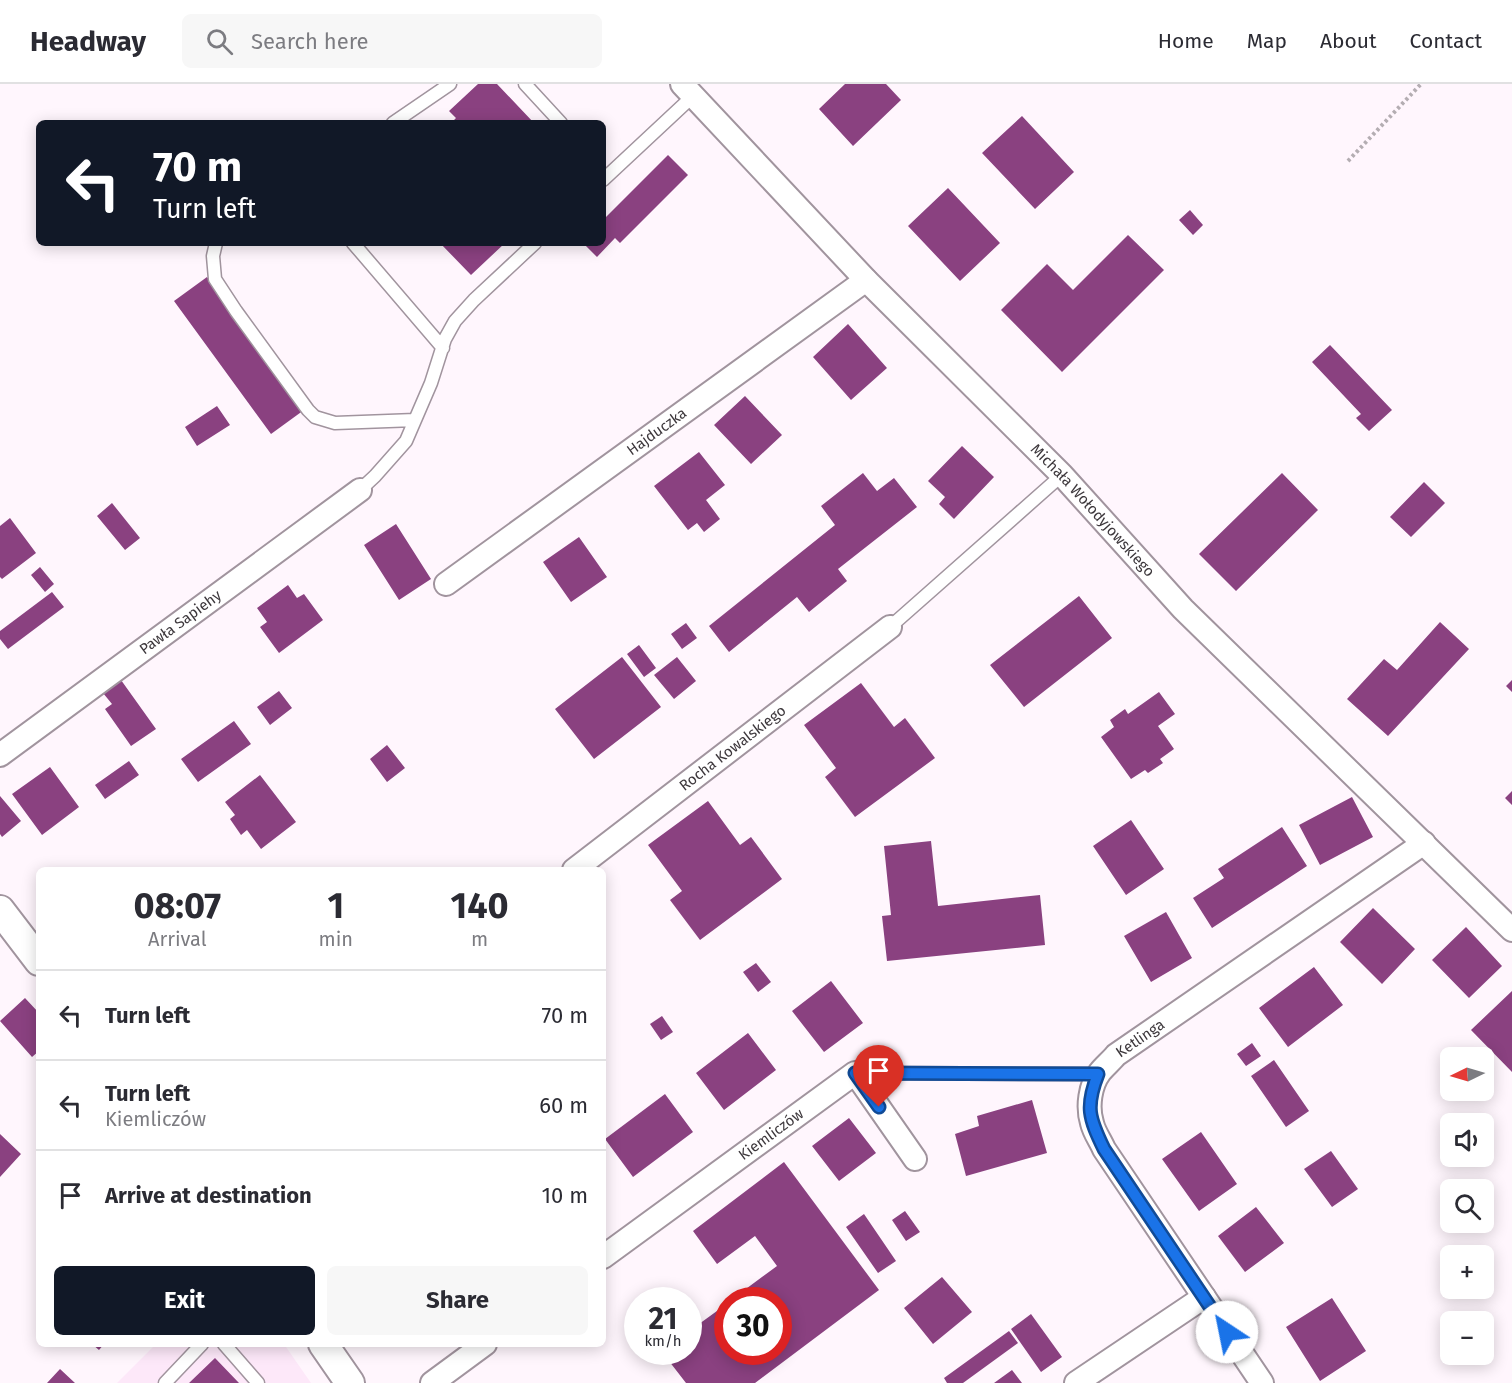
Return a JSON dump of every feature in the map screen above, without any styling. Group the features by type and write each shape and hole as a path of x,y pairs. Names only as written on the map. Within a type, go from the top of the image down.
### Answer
{"street":[{"name":"Michała Wołodyjowskiego","path":"687,90 866,280 1062,475 1183,609 1512,930"},
{"name":"Hajduczka","path":"446,584 866,280"},
{"name":"Pawła Sapiehy","path":"0,755 360,490"},
{"name":"Rocha Kowalskiego","path":"578,867 890,627"},
{"name":"Ketlinga","path":"1262,1383 1104,1149 1092,1124 1090,1099 1098,1074 1116,1055 1424,843"},
{"path":"0,910 36,957"},
{"path":"855,1073 915,1159"},
{"name":"Kiemliczów","path":"606,1255 855,1073"},
{"path":"1076,1383 1204,1297"},
{"path":"325,1347 350,1383"},
{"path":"432,1383 481,1347"}],"lane":[{"path":"397,120 450,84"},
{"path":"525,84 558,120"},
{"path":"606,173 687,90"},
{"path":"215,246 213,256 214,279 315,417 335,423 415,420"},
{"path":"356,246 443,348"},
{"path":"360,490 406,441 431,383 445,339 455,321 532,246"},
{"path":"890,627 1062,475"},
{"path":"855,1073 1098,1074"},
{"path":"165,1383 199,1347"},
{"path":"227,1347 258,1383"}],"path":[{"path":"1348,161 1421,84"}],"shaded area":[{"path":"153,1347 286,1347 311,1383 117,1383"}],"building":[{"path":"478,84 497,84 531,120 454,120 456,118 449,111"},
{"path":"845,84 886,84 901,100 853,146 819,109"},
{"path":"1022,116 1074,172 1035,209 982,153"},
{"path":"668,155 688,175 620,243 615,238 597,257 586,246 606,246 606,217"},
{"path":"948,188 1000,243 960,281 908,226"},
{"path":"1190,210 1203,225 1193,235 1179,220"},
{"path":"1128,235 1164,270 1062,372 1001,310 1047,264 1073,290"},
{"path":"443,246 502,246 471,275"},
{"path":"207,277 304,410 271,434 174,301"},
{"path":"848,324 887,368 851,400 813,357"},
{"path":"1330,345 1392,410 1369,431 1356,418 1361,414 1312,362"},
{"path":"745,396 782,435 751,464 714,425"},
{"path":"217,406 230,425 197,446 185,427"},
{"path":"962,446 994,477 954,519 939,504 945,497 928,481"},
{"path":"699,452 725,485 706,500 720,519 704,532 697,523 688,530 654,486"},
{"path":"863,473 877,491 894,478 917,507 838,569 847,581 809,612 797,597 729,652 709,626 835,525 821,506"},
{"path":"1282,473 1318,510 1236,591 1199,554"},
{"path":"1424,482 1445,503 1411,537 1390,517"},
{"path":"112,503 140,538 125,550 97,516"},
{"path":"10,518 36,553 2,579 0,577 0,526"},
{"path":"396,524 431,579 399,600 364,545"},
{"path":"579,537 607,577 571,602 543,562"},
{"path":"40,567 54,584 45,592 31,575"},
{"path":"288,585 297,598 304,594 323,620 279,653 260,627 267,622 257,608"},
{"path":"52,592 64,607 8,649 0,639 0,631"},
{"path":"1079,596 1112,638 1024,707 990,665"},
{"path":"1440,622 1469,649 1388,736 1347,699 1384,659 1397,670"},
{"path":"686,623 697,638 682,649 671,634"},
{"path":"639,645 656,668 644,677 627,654"},
{"path":"622,657 661,707 594,759 555,709"},
{"path":"677,657 696,681 674,699 654,675"},
{"path":"121,680 156,729 131,746 105,709 112,704 103,693"},
{"path":"1512,680 1512,692 1506,686"},
{"path":"861,683 894,727 905,718 935,758 855,817 825,777 836,768 804,725"},
{"path":"279,691 292,708 270,725 257,707"},
{"path":"1159,692 1175,714 1158,726 1174,749 1160,759 1163,763 1148,773 1145,770 1131,779 1101,737 1114,727 1110,720 1125,709 1128,714"},
{"path":"234,721 251,744 198,782 181,759"},
{"path":"387,745 405,768 387,782 370,759"},
{"path":"129,761 139,775 105,799 95,785"},
{"path":"50,767 79,807 42,835 12,794"},
{"path":"260,775 296,822 261,849 247,830 241,835 230,819 235,815 225,802"},
{"path":"1512,791 1512,805 1505,798"},
{"path":"0,796 21,821 2,837 0,834"},
{"path":"1352,797 1373,837 1320,865 1299,825"},
{"path":"708,801 740,845 751,837 782,879 700,940 670,900 682,891 648,845"},
{"path":"1131,820 1164,869 1126,895 1093,846"},
{"path":"1282,827 1307,866 1212,928 1193,898 1224,878 1218,869"},
{"path":"931,841 938,906 1040,895 1045,945 887,961 882,916 891,915 884,846"},
{"path":"1373,908 1415,949 1382,984 1340,942"},
{"path":"1166,912 1192,958 1151,982 1124,936"},
{"path":"1466,927 1502,966 1469,998 1432,960"},
{"path":"756,963 771,982 758,992 743,972"},
{"path":"1314,967 1343,1005 1288,1047 1259,1008"},
{"path":"831,981 863,1023 824,1052 792,1011"},
{"path":"1512,991 1512,1072 1494,1054 1494,1047 1488,1047 1471,1030"},
{"path":"25,998 36,1010 36,1054 32,1057 0,1021"},
{"path":"662,1016 673,1032 661,1040 650,1024"},
{"path":"748,1033 776,1070 724,1110 696,1073"},
{"path":"1252,1043 1261,1056 1246,1066 1237,1054"},
{"path":"1274,1060 1309,1111 1286,1127 1251,1076"},
{"path":"665,1094 693,1132 633,1177 606,1138"},
{"path":"1032,1100 1047,1153 966,1176 955,1134 979,1126 977,1116"},
{"path":"849,1118 876,1153 839,1181 812,1146"},
{"path":"1201,1132 1237,1184 1199,1211 1162,1159"},
{"path":"0,1134 21,1154 0,1177"},
{"path":"1331,1151 1358,1189 1332,1207 1304,1169"},
{"path":"784,1162 879,1290 792,1355 792,1287 749,1287 777,1266 755,1236 717,1264 693,1231"},
{"path":"1256,1207 1284,1243 1245,1272 1218,1236"},
{"path":"905,1211 920,1232 906,1241 892,1220"},
{"path":"864,1214 896,1261 878,1273 846,1227"},
{"path":"942,1277 972,1312 933,1344 904,1308"},
{"path":"1332,1298 1366,1351 1320,1381 1286,1327"},
{"path":"714,1313 714,1365 779,1365 755,1383 686,1383 672,1365 702,1365 702,1322"},
{"path":"1031,1314 1062,1357 1041,1372 1011,1329"},
{"path":"1009,1331 1018,1343 963,1383 947,1383 944,1378"},
{"path":"215,1358 239,1383 189,1383"},
{"path":"60,1369 75,1383 47,1383"},
{"path":"1012,1370 1022,1383 994,1383"}],"route":[{"path":"879,1107 855,1073 1098,1074 1090,1099 1090,1112 1092,1124 1104,1149 1227,1332"}]}
